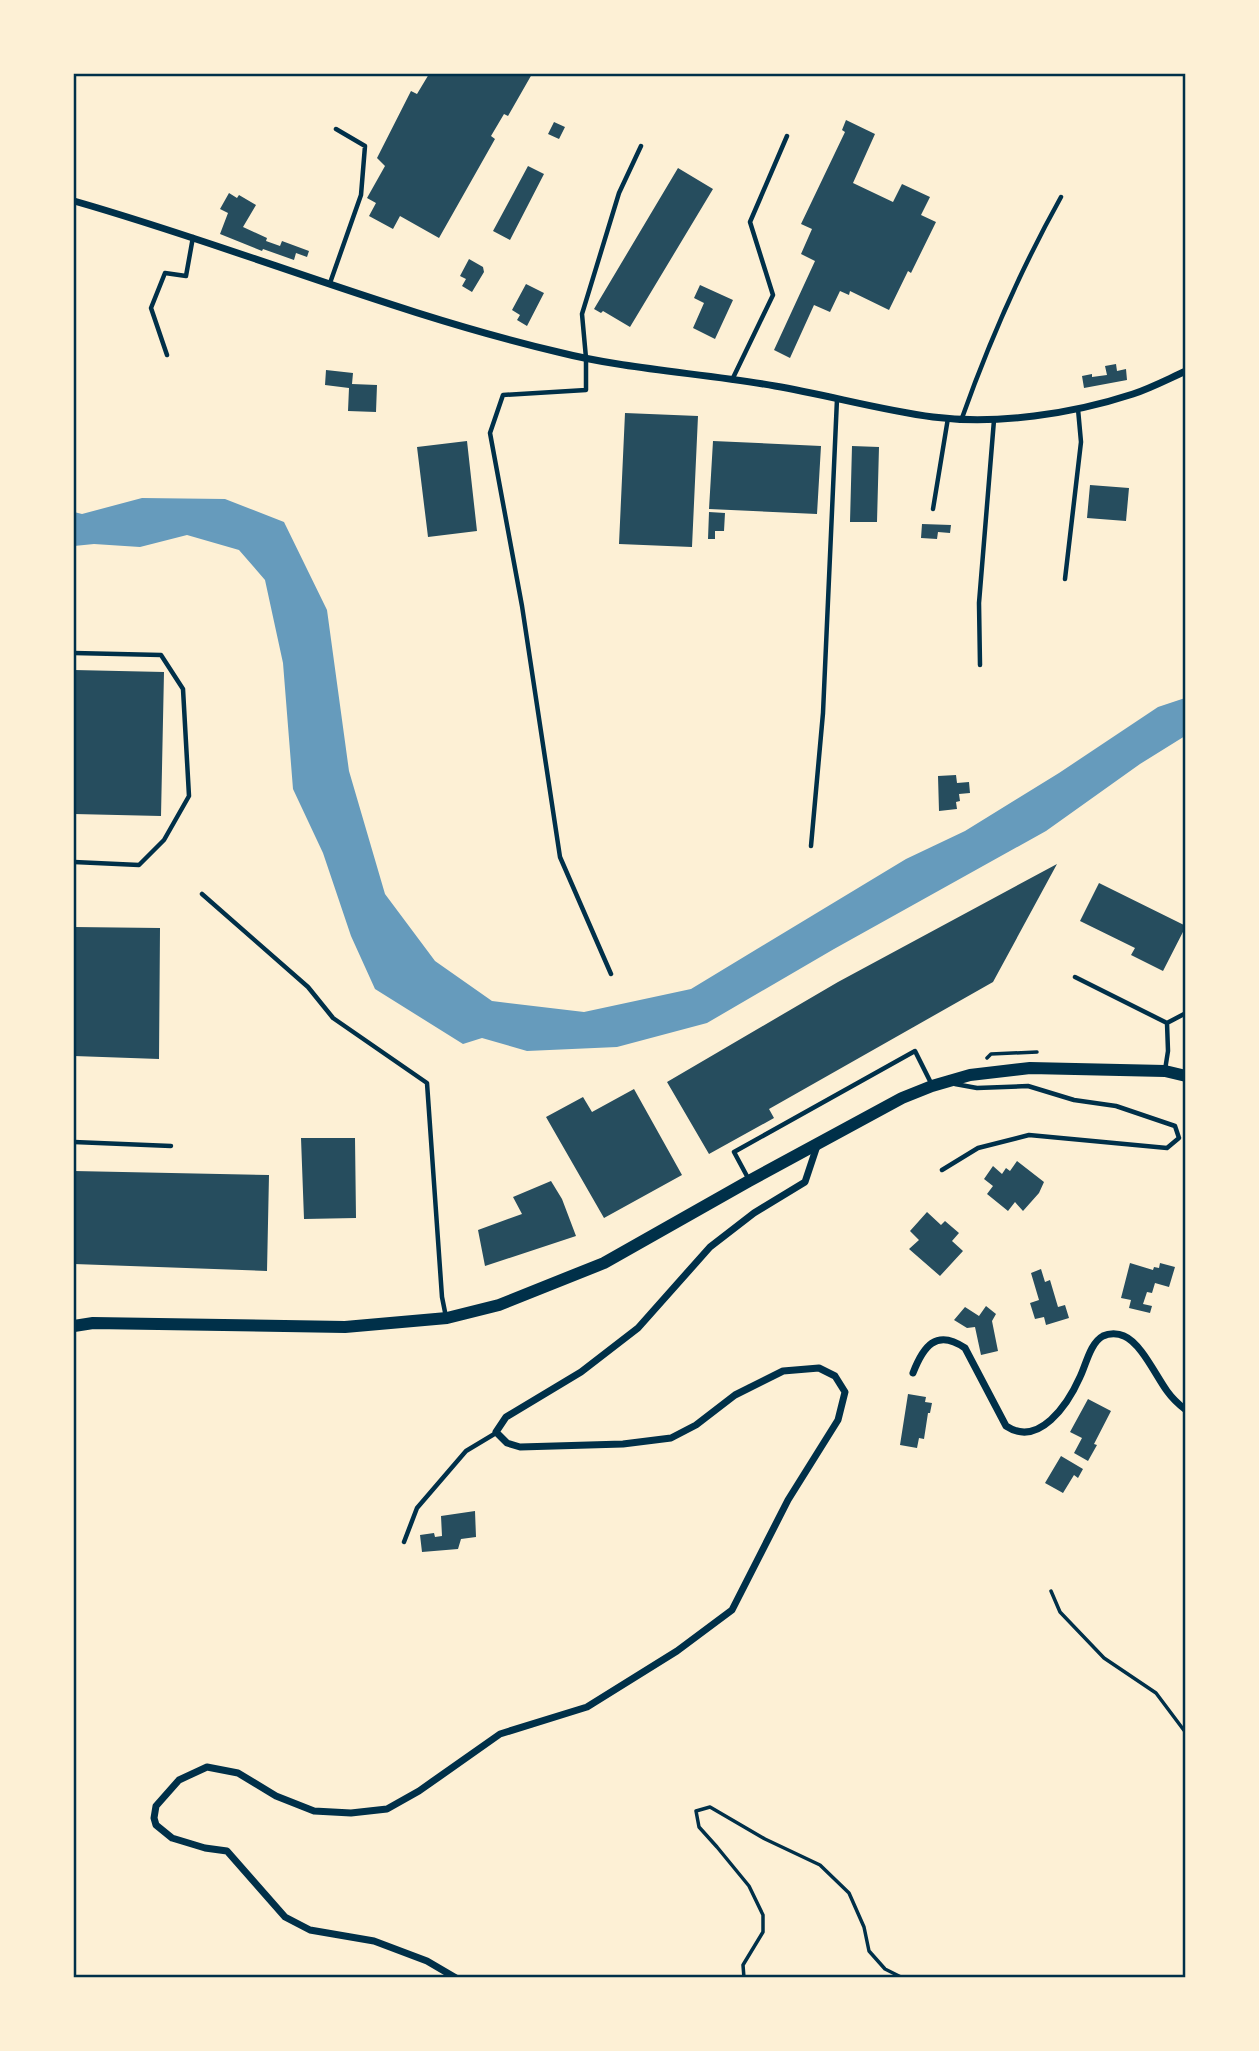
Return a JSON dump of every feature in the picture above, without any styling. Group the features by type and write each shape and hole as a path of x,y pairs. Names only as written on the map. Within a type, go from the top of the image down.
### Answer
{"main road":[{"path":"74,1326 93,1323 345,1327 447,1318 499,1305 604,1263 902,1098 932,1086 970,1075 1030,1068 1165,1071 1185,1076"}],"street":[{"path":"74,201 153,223 426,315 559,353 636,367 776,386 935,417 994,420 1078,408 1135,394 1185,371"},
{"path":"456,1978 428,1961 374,1941 310,1930 285,1917 227,1851 205,1848 172,1838 156,1825 156,1806 179,1780 207,1768 238,1773 276,1796 314,1811 351,1813 387,1809 419,1791 500,1734 587,1707 677,1651 732,1610 788,1500 838,1420 845,1392 835,1376 819,1368 783,1371 735,1395 696,1425 671,1438 623,1444 520,1447 507,1443 496,1433 506,1417 581,1373 638,1328 710,1247 754,1213 805,1182 817,1146"},
{"path":"913,1373 921,1353 930,1343 943,1339 955,1341 965,1348 1006,1426 1015,1432 1026,1433 1039,1429 1053,1419 1078,1381 1093,1347 1102,1336 1122,1335 1132,1340 1165,1388 1185,1410"}],"lane":[{"path":"330,284 361,195 365,146 336,128"},
{"path":"732,380 773,295 750,222 787,136"},
{"path":"611,974 560,857 522,606 490,433 503,395 586,390 582,314 619,193 641,146"},
{"path":"962,418 1031,251 1061,197"},
{"path":"167,355 151,308 165,273 187,276 193,237"},
{"path":"811,846 822,713 836,399"},
{"path":"1065,579 1082,442 1078,408"},
{"path":"933,509 948,418"},
{"path":"980,665 979,603 994,420"},
{"path":"74,653 161,656 183,689 189,796 164,839 139,865 74,862"},
{"path":"202,894 308,987 333,1018 427,1083 441,1284 447,1318"},
{"path":"1075,977 1167,1023"},
{"path":"1167,1023 1185,1013"},
{"path":"1165,1071 1168,1051 1167,1023"},
{"path":"749,1181 734,1152 915,1051 932,1086"},
{"path":"942,1170 978,1149 1028,1135 1167,1148 1179,1138 1175,1126 1115,1106 1074,1100 1028,1086 977,1088 947,1082"},
{"path":"74,1142 171,1146"},
{"path":"404,1542 417,1508 466,1451 496,1433"}],"path":[{"path":"1052,1591 1060,1612 1104,1658 1156,1693 1185,1733"},
{"path":"744,1978 743,1965 763,1932 763,1915 749,1886 699,1827 696,1811 710,1807 765,1839 820,1865 849,1893 864,1927 869,1951 885,1969 903,1978"}],"water":[{"path":"142,498 225,499 284,522 327,610 349,771 385,894 435,961 492,1001 584,1012 691,989 906,859 965,831 1158,707 1185,698 1185,736 1140,764 1046,831 707,1023 617,1047 527,1051 482,1038 463,1044 375,989 351,936 323,853 293,789 283,663 265,580 239,550 187,535 140,547 94,544 74,546 74,512 82,514"}],"building":[{"path":"429,74 532,74 508,116 504,114 491,136 495,139 439,238 400,216 393,229 369,216 376,203 367,198 385,166 377,158 411,91 417,94"},
{"path":"846,120 875,134 853,183 893,202 902,184 930,197 921,215 936,222 889,310 850,291 849,295 840,291 830,312 814,305 790,358 774,350 815,261 801,254 812,229 801,224 845,132 842,130"},
{"path":"554,122 565,127 559,139 548,134"},
{"path":"528,166 544,174 510,240 493,231"},
{"path":"678,168 713,189 630,327 603,311 601,313 594,309"},
{"path":"229,193 237,198 239,195 256,205 243,227 267,238 266,241 280,246 282,241 309,251 307,257 296,253 294,260 263,249 262,251 220,234 228,213 220,209"},
{"path":"469,259 483,267 484,272 472,292 462,286 466,279 460,276"},
{"path":"526,284 544,293 527,326 517,320 520,315 512,310"},
{"path":"700,285 733,300 715,339 693,328 704,303 694,298"},
{"path":"1116,364 1117,371 1126,369 1127,380 1084,388 1082,376 1107,375 1105,366"},
{"path":"326,370 353,373 352,384 377,385 376,412 348,411 349,388 325,385"},
{"path":"625,413 698,416 692,547 619,544"},
{"path":"467,441 477,531 428,537 417,447"},
{"path":"713,441 821,446 817,514 709,509"},
{"path":"852,446 879,447 877,522 850,522"},
{"path":"1090,485 1129,488 1126,521 1087,518"},
{"path":"709,512 725,513 724,531 715,531 715,539 708,539"},
{"path":"922,524 951,525 950,533 938,532 937,539 921,538"},
{"path":"74,670 164,672 161,816 74,814"},
{"path":"956,775 957,783 969,782 970,793 959,794 957,809 939,811 938,776"},
{"path":"1057,864 993,982 769,1109 774,1118 709,1154 667,1082 838,982"},
{"path":"1099,883 1186,926 1163,971 1131,955 1135,948 1080,921"},
{"path":"74,927 160,928 159,1059 74,1056"},
{"path":"634,1089 682,1175 604,1218 546,1117 583,1097 592,1112"},
{"path":"301,1138 355,1138 356,1218 304,1219"},
{"path":"1017,1161 1044,1182 1039,1193 1023,1211 1015,1202 1008,1211 987,1194 993,1186 984,1179 993,1166 1002,1174 1006,1168 1010,1171"},
{"path":"74,1171 269,1175 267,1271 74,1264"},
{"path":"551,1181 562,1199 576,1236 485,1266 478,1230 522,1214 513,1197"},
{"path":"927,1212 941,1225 945,1221 959,1233 952,1241 963,1251 940,1276 909,1249 919,1240 910,1231"},
{"path":"1130,1263 1153,1270 1154,1267 1159,1268 1160,1263 1175,1267 1169,1287 1155,1283 1152,1293 1147,1292 1143,1304 1152,1306 1150,1313 1129,1308 1131,1300 1121,1298"},
{"path":"1041,1269 1045,1282 1050,1280 1058,1307 1065,1305 1069,1318 1046,1325 1044,1317 1035,1319 1030,1303 1039,1300 1031,1273"},
{"path":"986,1306 996,1314 992,1321 998,1351 981,1355 975,1327 967,1328 954,1320 965,1307 979,1316"},
{"path":"908,1394 926,1397 925,1402 932,1403 924,1439 919,1438 917,1448 900,1445"},
{"path":"1088,1399 1111,1411 1088,1461 1074,1453 1082,1438 1070,1432"},
{"path":"1061,1456 1083,1469 1078,1478 1074,1475 1063,1493 1045,1483"},
{"path":"475,1511 476,1537 461,1539 458,1549 422,1552 420,1535 434,1533 435,1537 442,1536 441,1516"}]}
